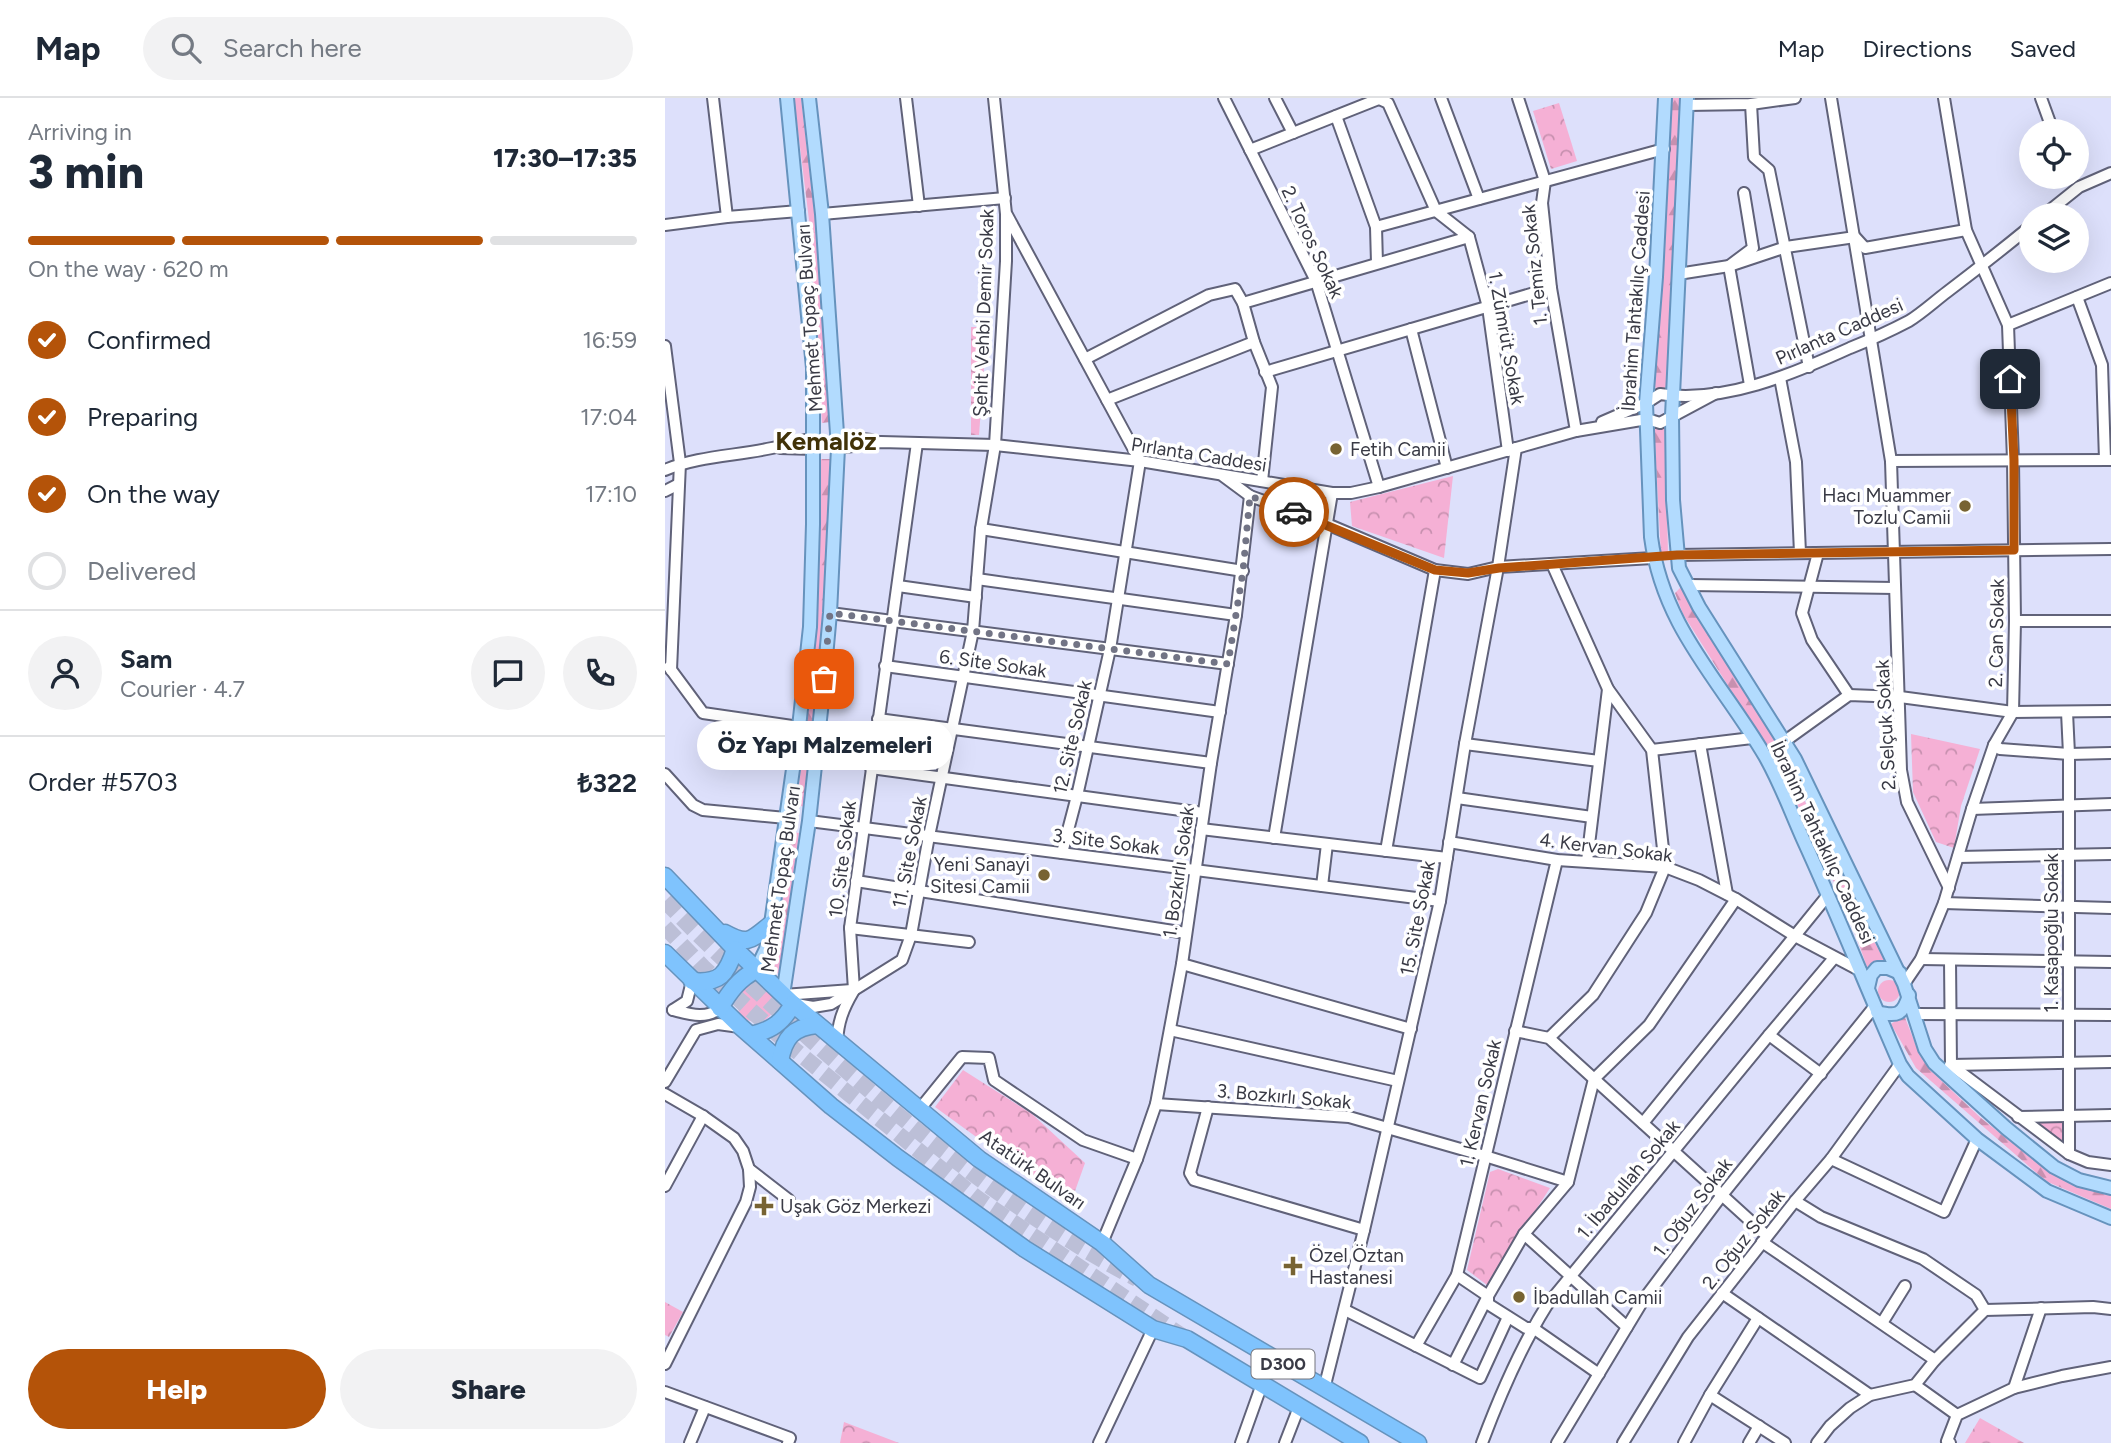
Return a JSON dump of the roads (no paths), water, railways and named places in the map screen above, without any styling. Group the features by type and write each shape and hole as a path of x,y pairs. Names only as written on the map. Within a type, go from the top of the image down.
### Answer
{"highway":[{"name":"Atatürk Bulvarı","path":"665,876 756,970 817,1026 979,1159 1102,1243 1149,1285 1418,1443"},
{"path":"714,928 740,941 753,938 771,924"},
{"path":"692,981 714,981 722,976 735,949"},
{"path":"665,953 746,1031 831,1105 888,1150 1025,1250 1153,1329"},
{"path":"720,1008 743,976 756,970"},
{"path":"746,1031 777,1026 786,1016 788,999"},
{"path":"780,1061 790,1036 803,1026 817,1026"},
{"name":"D300","path":"1153,1329 1187,1339 1356,1442"}],"main road":[{"name":"Mehmet Topaç Bulvarı","path":"756,970 766,949 771,924 799,727 810,627 813,368 787,98"},
{"name":"Mehmet Topaç Bulvarı","path":"788,999 830,613 837,442 822,214 809,98"},
{"name":"İbrahim Tahtakılıç Caddesi","path":"1665,98 1664,149 1646,403 1651,537 1653,558 1664,594 1683,634 1766,757 1900,1064 1908,1076 1977,1139 2047,1191 2111,1218"},
{"name":"İbrahim Tahtakılıç Caddesi","path":"1687,101 1672,416 1673,500 1679,568 1699,607 1785,741 1904,984 1925,1049 2006,1128 2054,1167 2079,1180 2111,1188"},
{"path":"823,430 831,431 837,442 825,453 814,444 817,433 823,430"},
{"path":"1653,558 1677,555"},
{"path":"786,818 809,821"},
{"path":"1868,988 1871,975 1877,968 1888,968 1904,984 1905,1007 1898,1014 1888,1015 1876,1009"}],"street":[{"path":"713,98 727,217"},
{"path":"906,98 919,206"},
{"name":"Şehit Vehbi Demir Sokak","path":"994,98 1006,214 1006,261 995,446"},
{"name":"2. Toros Sokak","path":"1224,98 1316,281 1379,487"},
{"path":"1275,98 1293,133"},
{"path":"1250,150 1379,98 1388,103 1436,211 1469,237"},
{"path":"1441,98 1479,199"},
{"name":"1. Temiz Sokak","path":"1518,98 1545,181 1542,203 1551,288 1581,430"},
{"path":"1687,101 1751,104 1795,98"},
{"name":"2. Selçuk Sokak","path":"1831,98 1891,461 1901,770 1907,802 1949,888"},
{"name":"2. Can Sokak","path":"1904,984 1921,959 1944,903 1994,745 2013,712 2014,460 2008,326 1966,230 1944,98"},
{"path":"2041,98 2049,119"},
{"path":"1751,104 1754,157 1769,170 1809,367"},
{"path":"1336,116 1376,227 1377,263"},
{"path":"1376,227 1664,149"},
{"path":"2089,179 2111,173"},
{"path":"2056,203 2070,189"},
{"path":"1729,266 1753,248 1744,193"},
{"path":"822,214 1005,198"},
{"path":"665,225 799,211"},
{"path":"1006,214 1140,461"},
{"path":"1678,274 1729,266 1786,247 1854,237 1865,248 1966,230"},
{"name":"Pırlanta Caddesi","path":"1581,430 1646,403 1660,394 1673,397 1716,393 1780,378 1809,367 1910,320 2019,235"},
{"path":"1243,303 1469,237"},
{"name":"1. Zümrüt Sokak","path":"1469,237 1488,307 1512,449"},
{"path":"1006,261 1018,254 1031,260"},
{"path":"1729,266 1750,386"},
{"path":"2008,326 2111,283"},
{"path":"1265,372 1551,288"},
{"path":"1085,359 1209,295 1235,289 1243,303 1254,342 1272,387 1262,481"},
{"path":"1891,461 2108,460 2102,365 2077,297"},
{"path":"1411,329 1447,468"},
{"path":"1107,400 1254,342"},
{"path":"665,346 680,464 668,666 703,713 799,727"},
{"path":"1780,378 1796,462 1800,553"},
{"name":"Pırlanta Caddesi","path":"837,442 995,446 1140,461 1332,493 1351,493 1581,430 1647,419 1660,423 1716,393"},
{"path":"665,470 680,464 774,448 795,441 814,444"},
{"name":"10. Site Sokak","path":"855,990 850,928 917,443"},
{"name":"11. Site Sokak","path":"788,999 813,1007 831,1004 902,960 911,935 941,777 973,631 981,529 995,446"},
{"name":"15. Site Sokak","path":"1324,1388 1345,1310 1440,901 1465,744 1499,568 1512,449"},
{"name":"12. Site Sokak","path":"1062,853 1100,696 1119,599 1140,461"},
{"path":"1221,475 1250,496 1327,524 1435,570 1468,573 1499,568 1653,558"},
{"path":"665,491 679,484"},
{"path":"1274,838 1332,493"},
{"name":"1. Bozkırlı Sokak","path":"1102,1243 1137,1159 1156,1104 1182,964 1203,813 1243,571 1250,496"},
{"path":"981,529 1243,571"},
{"path":"1677,555 2111,549"},
{"path":"1818,553 1802,613 1812,640 1849,695"},
{"path":"1549,1038 1593,995 1646,913 1665,867 1652,750 1608,689 1552,564"},
{"path":"1385,851 1435,570"},
{"path":"977,579 1236,615"},
{"path":"1689,585 1895,588"},
{"path":"898,586 976,597"},
{"path":"830,613 1228,664"},
{"path":"2015,621 2111,621"},
{"name":"6. Site Sokak","path":"885,666 1220,712"},
{"path":"1587,861 1608,689"},
{"path":"1785,741 1849,695 1900,697 2013,712 2111,711"},
{"name":"1. Kasapoğlu Sokak","path":"2067,712 2069,1154"},
{"path":"878,719 1211,763"},
{"path":"1652,750 1752,738"},
{"path":"1465,744 1599,761"},
{"path":"1453,1365 1488,1296 1524,1234 1569,1182 1594,1079 1649,1025 1731,897 1700,744"},
{"path":"1994,745 2000,749 2069,754 2111,753"},
{"path":"871,768 1203,813"},
{"path":"665,774 693,805 703,810 786,818"},
{"path":"1457,798 1592,817"},
{"path":"1972,809 2111,804"},
{"name":"3. Site Sokak","path":"809,821 1440,901"},
{"path":"1201,829 1447,858"},
{"name":"4. Kervan Sokak","path":"1450,842 1557,860 1665,867 1699,880 1861,971"},
{"path":"1322,886 1327,844"},
{"path":"1958,857 2111,855"},
{"name":"1. Kervan Sokak","path":"1416,1346 1457,1276 1557,860"},
{"path":"856,881 1186,933"},
{"path":"1643,1123 1828,895"},
{"path":"1944,903 2111,908"},
{"path":"850,928 969,942"},
{"name":"1. İbadullah Sokak","path":"1482,1443 1498,1401 1547,1305 1834,958"},
{"path":"1921,959 2111,962"},
{"path":"1946,1068 1950,960"},
{"path":"1182,964 1411,1030"},
{"path":"669,1008 687,1001 692,981"},
{"path":"837,1042 842,1011 855,990"},
{"path":"669,1008 701,1015 720,1008"},
{"path":"669,1008 694,1022 696,1030"},
{"name":"1. Oğuz Sokak","path":"1557,1443 1644,1299 1722,1195 1876,1009"},
{"path":"1915,1014 2111,1015"},
{"path":"665,1082 696,1030 718,1024 746,1031"},
{"path":"1170,1030 1398,1081"},
{"path":"1515,1031 1549,1038 1722,1195 1765,1239 1935,1360"},
{"path":"1769,1035 1821,1074"},
{"path":"919,1110 962,1057 989,1058 994,1080 1083,1140 1137,1159"},
{"path":"1946,1068 2069,1061 2111,1062"},
{"name":"2. Oğuz Sokak","path":"1623,1443 1688,1337 1831,1159 1900,1064"},
{"path":"1946,1068 2069,1154 2088,1162 2111,1165"},
{"path":"665,1094 703,1115 734,1138 743,1151 749,1169 750,1187 746,1202 669,1345 665,1364"},
{"name":"3. Bozkırlı Sokak","path":"1156,1104 1349,1117 1569,1182"},
{"path":"1208,1107 1190,1173 1194,1180 1364,1230"},
{"path":"665,1186 669,1172 703,1115"},
{"path":"2018,1116 2111,1115"},
{"path":"1831,1159 1944,1212 1977,1139"},
{"path":"749,1169 789,1200"},
{"path":"1795,1201 1821,1217 1923,1259 1976,1295 1985,1310"},
{"path":"1524,1234 1627,1327"},
{"path":"1457,1276 1488,1296"},
{"path":"1882,1324 1905,1286"},
{"path":"1722,1293 1870,1395"},
{"path":"1488,1296 1488,1304 1527,1328 1533,1328 1599,1374"},
{"path":"1817,1443 1840,1417 1870,1395 1915,1385 1935,1360 1985,1310 2093,1307 2111,1309"},
{"path":"2014,1388 2041,1308"},
{"path":"1345,1310 1480,1378 1508,1317"},
{"path":"1684,1443 1758,1318"},
{"path":"1099,1443 1153,1329"},
{"path":"1950,1443 1947,1441 1957,1415 2014,1388 2111,1367"},
{"path":"1241,1443 1262,1384"},
{"path":"1915,1385 1957,1415"},
{"path":"665,1392 790,1438 789,1443"},
{"path":"1710,1395 1785,1443"},
{"path":"690,1443 705,1407"},
{"path":"1285,1443 1299,1407"},
{"path":"1749,1443 1759,1426"}],"tunnel":[{"path":"665,901 782,1014 922,1134 1026,1212 1137,1279"},
{"path":"665,927 704,968 795,1050 977,1198 1182,1336"}],"place":[{"name":"Fetih Camii","path":"1336,449"},
{"name":"Hacı Muammer Tozlu Camii","path":"1965,506"},
{"name":"Öz Yapı Malzemeleri","path":"824,679"},
{"name":"Yeni Sanayi Sitesi Camii","path":"1044,875"},
{"name":"Uşak Göz Merkezi","path":"764,1206"},
{"name":"Özel Öztan Hastanesi","path":"1293,1266"},
{"name":"İbadullah Camii","path":"1519,1297"}],"district":[{"name":"Kemalöz","path":"826,441"}]}
